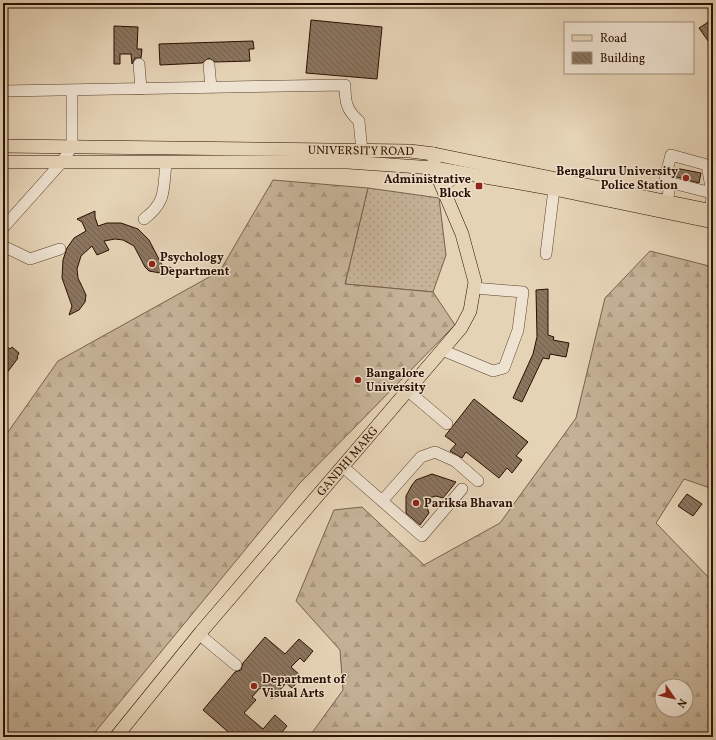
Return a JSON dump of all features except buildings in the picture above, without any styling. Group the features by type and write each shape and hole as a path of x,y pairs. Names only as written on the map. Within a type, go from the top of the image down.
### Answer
{"main road":[{"name":"UNIVERSITY ROAD","path":"3,146 410,151 434,154 635,200 712,215"},
{"name":"GANDHI MARG","path":"116,737 342,466 461,328 470,311 475,282 462,234 434,168 434,154"},
{"name":"UNIVERSITY ROAD","path":"3,162 348,162 434,168 554,189 635,200 667,202 712,215"}],"street":[{"path":"139,64 141,89"},
{"path":"209,65 212,88"},
{"path":"3,91 345,85 345,103 348,110 359,121 362,151"},
{"path":"3,228 61,163 72,147 72,90"},
{"path":"667,202 670,185 665,178 671,156 707,165 712,192 712,215"},
{"path":"144,219 160,205 163,196 166,163"},
{"path":"442,187 461,172"},
{"path":"668,182 712,192"},
{"path":"546,254 554,189"},
{"path":"3,246 30,259 60,249"},
{"path":"442,350 493,371 504,368 518,330 523,292 474,288"},
{"path":"407,390 447,424"},
{"path":"382,501 420,457 435,452 455,461 478,481"},
{"path":"342,466 422,536 462,489"},
{"path":"200,635 236,665"}],"green space":[{"path":"273,180 368,188 345,284 433,292 455,325 300,483 91,737 3,737 3,439 58,361 220,271"},
{"path":"368,188 439,198 446,255 433,292 345,284"},
{"path":"650,251 713,267 713,489 684,479 656,523 711,580 713,580 713,737 309,737 343,690 340,650 296,601 334,510 362,507 424,565 500,523 576,418 605,298"}],"place":[{"name":"Bengaluru University Police Station","path":"686,178"},
{"name":"Administrative Block","path":"479,186"},
{"name":"Psychology Department","path":"152,264"},
{"name":"Bangalore University","path":"358,380"},
{"name":"Pariksa Bhavan","path":"416,503"},
{"name":"Department of Visual Arts","path":"254,686"}]}
